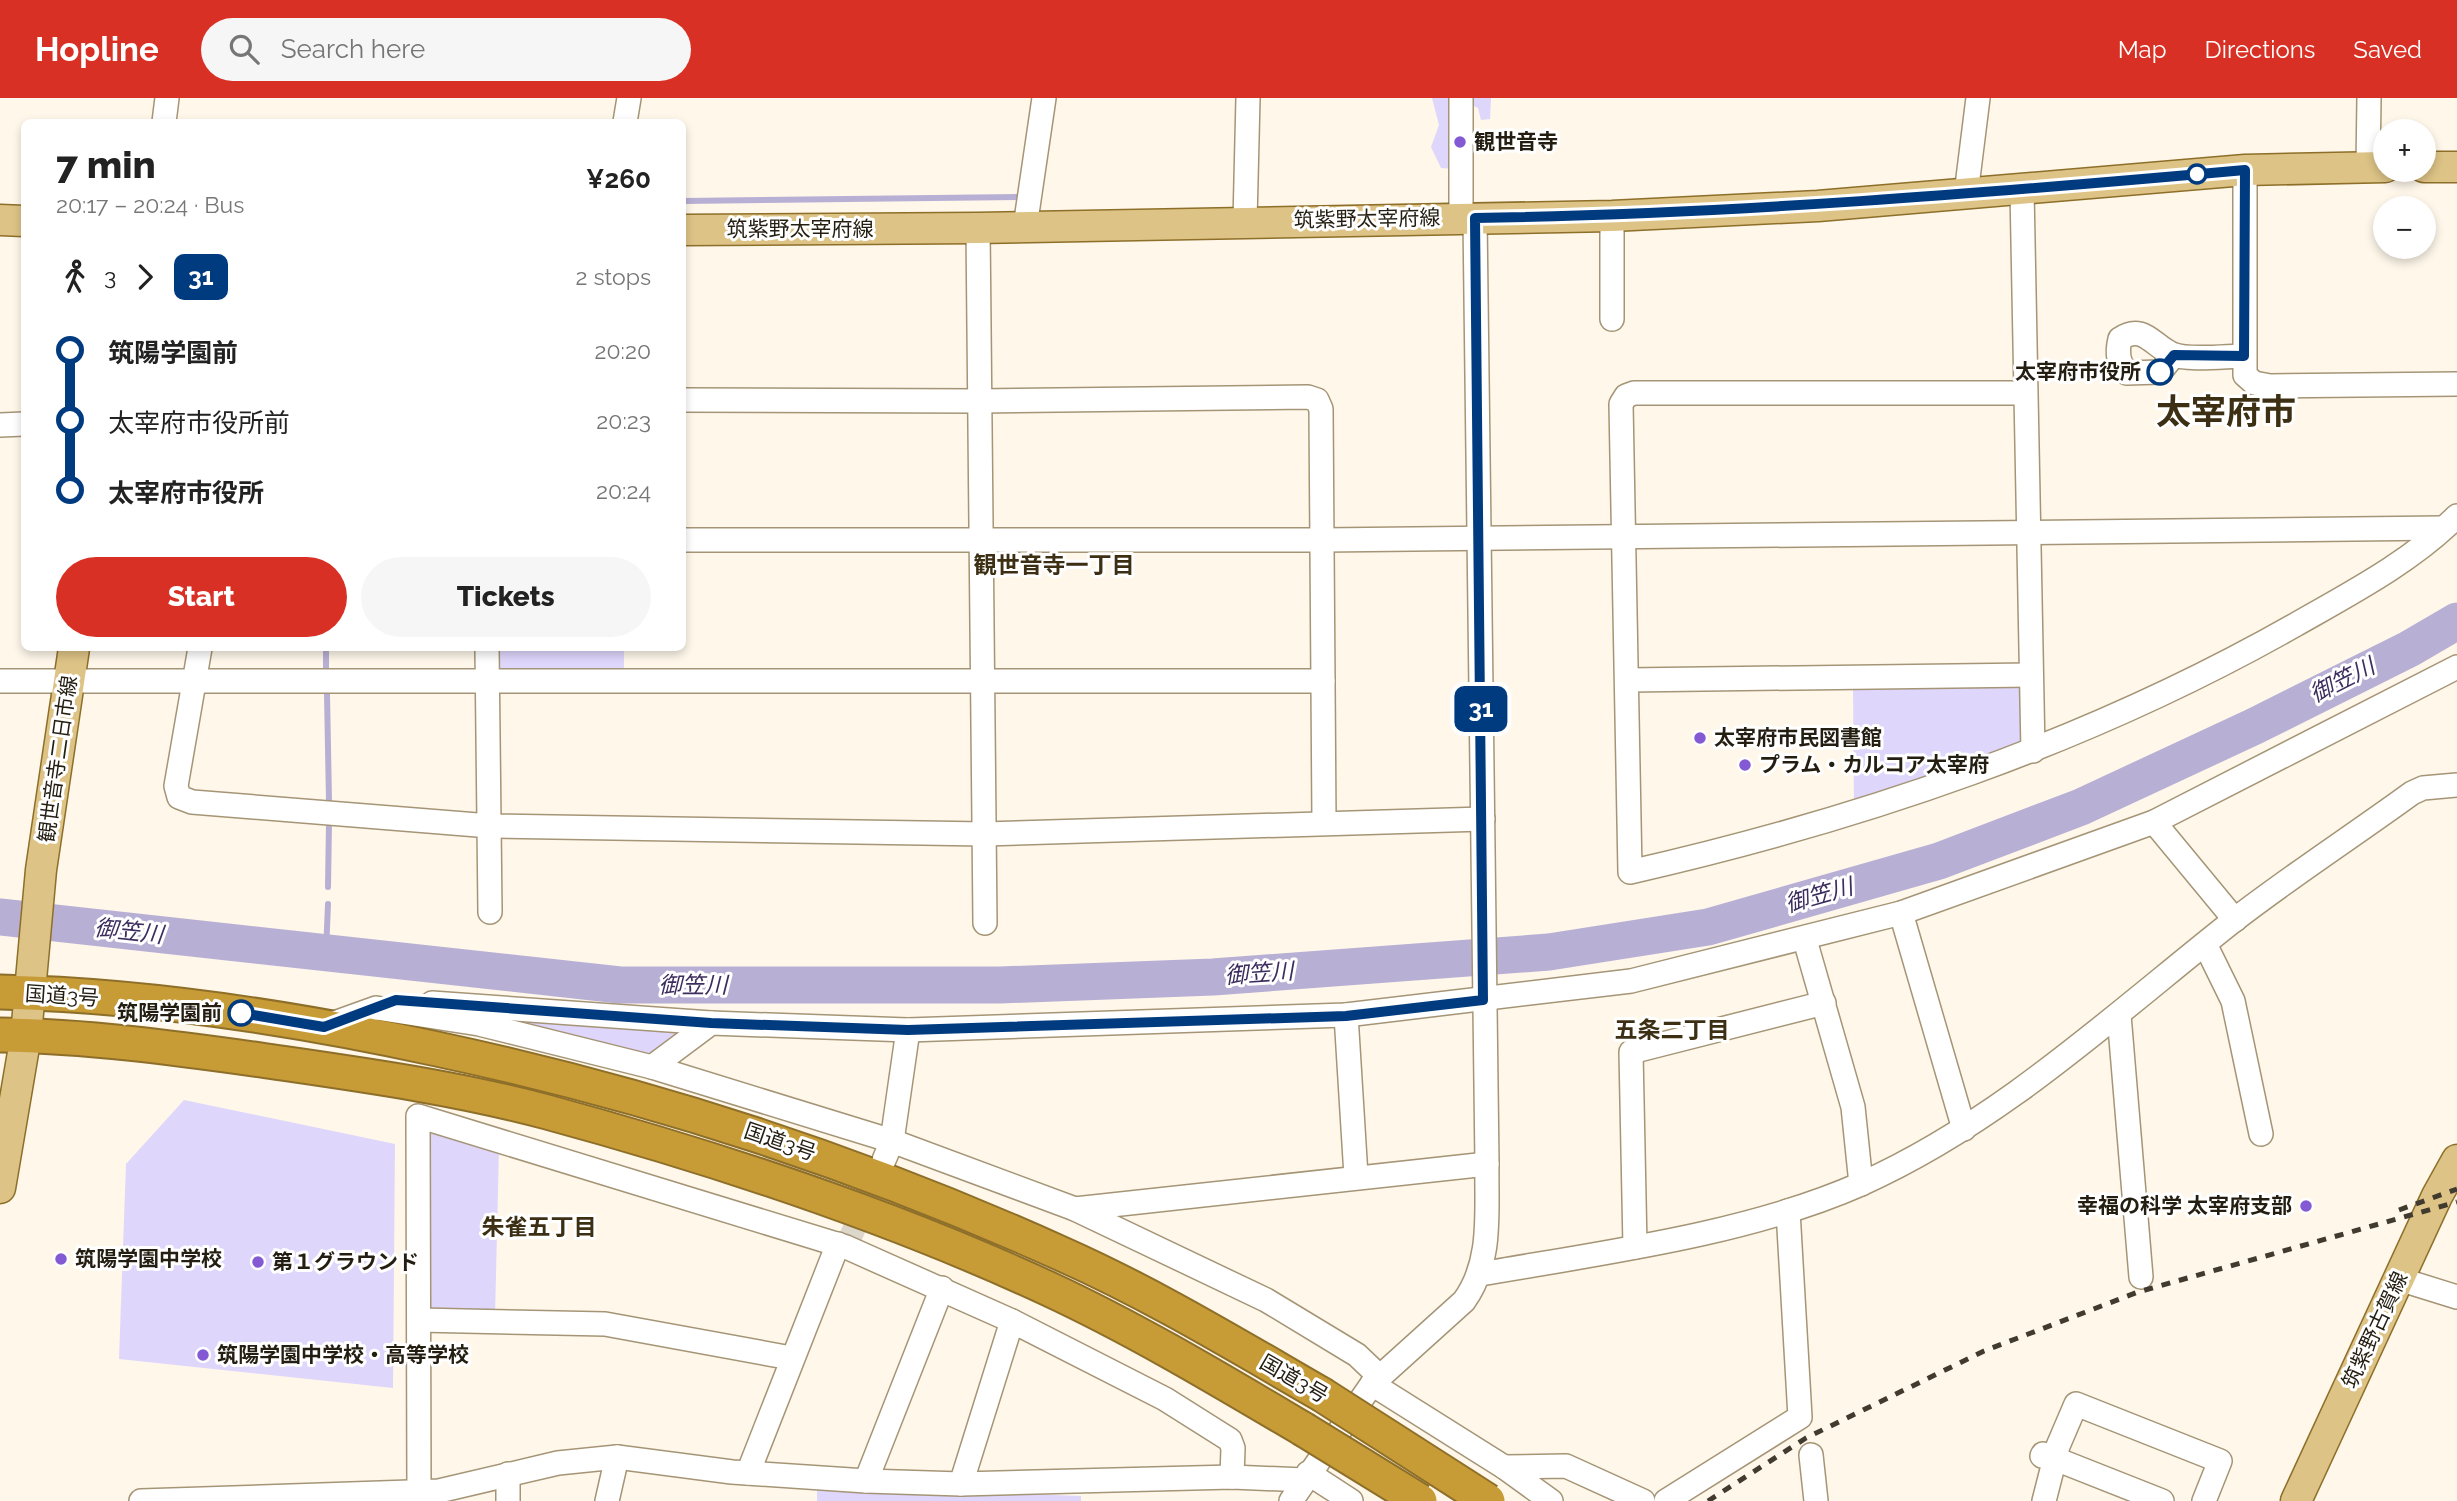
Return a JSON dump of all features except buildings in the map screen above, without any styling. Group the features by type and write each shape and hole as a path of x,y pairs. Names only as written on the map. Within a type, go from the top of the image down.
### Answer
{"highway":[{"name":"国道3号","path":"15,992 212,1008 324,1027 556,1074 774,1138 943,1203 1065,1255 1192,1320 1321,1394 1488,1501"},
{"name":"国道3号","path":"13,1035 195,1051 433,1087 546,1112 751,1174 932,1237 1051,1290 1166,1349 1420,1501"}],"main road":[{"name":"筑紫野太宰府線","path":"686,230 978,228 1612,216 2022,190 2245,170 2373,167"},
{"path":"2436,167 2457,167"},
{"path":"0,220 21,221"},
{"name":"観世音寺二日市線","path":"15,992 33,951 41,870 74,651"},
{"path":"1,1180 15,992"},
{"name":"筑紫野古賀線","path":"2296,1501 2457,1160"}],"street":[{"path":"164,119 167,98"},
{"path":"626,119 629,98"},
{"path":"1025,227 1044,98"},
{"path":"1245,221 1248,98"},
{"path":"1291,1501 1376,1380 1451,1314 1474,1288 1486,1246 1478,538 1468,218 1461,98"},
{"path":"1966,194 1978,98"},
{"path":"2369,98 2373,137"},
{"path":"2245,170 2245,375 2254,383 2270,386 2457,384"},
{"path":"2022,190 2033,751"},
{"path":"1612,216 1612,319"},
{"path":"978,228 985,923"},
{"path":"2174,355 2244,356"},
{"path":"2025,393 1634,393 1626,396 1621,404 1630,872 1850,816 2033,751 2154,700 2257,647 2370,582 2450,522"},
{"path":"686,400 980,401 1308,397 1317,400 1321,409 1324,822"},
{"path":"0,425 21,424"},
{"path":"686,540 1623,538 2029,533 2450,522"},
{"path":"199,651 176,786 180,797 192,802 490,826 985,834 1483,819"},
{"path":"487,651 490,912"},
{"path":"324,1027 396,1000 711,1023 908,1030 1346,1016 1483,997 1630,982 1805,940 1901,913 2154,821 2457,667"},
{"path":"1628,680 2031,675"},
{"path":"0,681 1323,681"},
{"path":"1480,1274 1634,1247 1788,1212 1861,1184 1964,1129 2119,1015 2235,920 2412,793 2423,788 2457,785"},
{"path":"2154,821 2235,920"},
{"path":"1901,913 1964,1129"},
{"path":"1805,940 1853,1107 1861,1184"},
{"path":"2205,944 2233,1001 2260,1134"},
{"path":"1634,1247 1631,1052 1824,1003"},
{"path":"376,1008 479,1024 652,1067 888,1151 1075,1209 1266,1300 1357,1355 1376,1380 1551,1501"},
{"path":"2119,1015 2141,1277"},
{"path":"1346,1016 1356,1176"},
{"path":"652,1067 711,1023"},
{"path":"888,1151 908,1030"},
{"path":"419,1491 418,1116 845,1242 1012,1321 1165,1399 1230,1440 1233,1448 1232,1477"},
{"path":"1075,1209 1356,1176 1487,1164"},
{"path":"1665,1501 1800,1418 1788,1212"},
{"path":"748,1474 791,1358 845,1242"},
{"path":"2399,1279 2457,1297"},
{"path":"866,1481 942,1288"},
{"path":"419,1320 605,1324 791,1358"},
{"path":"961,1484 1012,1321"},
{"path":"2044,1501 2054,1459 2076,1404 2220,1461 2204,1501"},
{"path":"2031,1501 2031,1485 2043,1454 2162,1501"},
{"path":"1811,1455 1816,1501"},
{"path":"607,1501 617,1457"},
{"path":"154,1501 373,1498 419,1491 439,1491 558,1463 617,1457 748,1474 961,1484 1306,1476 1351,1501"},
{"path":"1504,1467 1566,1466 1643,1501"},
{"path":"508,1474 508,1501"}],"shaded area":[{"path":"1432,98 1491,98 1490,119 1481,120 1478,108 1469,104 1469,119 1476,134 1469,164 1455,169 1441,168 1431,147 1439,125"},
{"path":"494,651 624,651 624,670 504,670 494,664"},
{"path":"2016,680 2026,690 2027,749 1854,805 1853,685"},
{"path":"514,1015 690,1027 647,1056 513,1026"},
{"name":"第１グラウンド","path":"184,1100 395,1144 393,1388 119,1359 126,1164"},
{"path":"429,1131 499,1148 495,1317 426,1314"},
{"path":"817,1487 1081,1496 1081,1501 817,1501"}],"waterway":[{"path":"686,201 1018,197"},
{"name":"御笠川","path":"0,917 620,985 1000,985 1213,977 1549,952 1708,927 1939,861 2081,807 2255,726 2409,649 2457,621"},
{"path":"326,651 326,675"},
{"path":"327,694 329,801"},
{"path":"328,887 329,822"},
{"path":"326,952 328,904"}],"tunnel":[{"path":"851,1236 881,1166"}],"railway":[{"path":"2399,1210 2457,1189"},
{"path":"1708,1501 1806,1438 1984,1351 2138,1292 2457,1202"}],"bus line":[{"name":"31","path":"241,1013 324,1027 396,1000 711,1023 908,1030 1346,1016 1483,1000 1475,218 1612,216 1818,206 2245,170 2244,356 2174,355 2160,372"}],"place":[{"name":"観世音寺","path":"1460,142"},
{"name":"太宰府市役所","path":"2160,372"},
{"name":"太宰府市民図書館","path":"1700,738"},
{"name":"プラム・カルコア太宰府","path":"1745,765"},
{"name":"筑陽学園前","path":"241,1013"},
{"name":"幸福の科学 太宰府支部","path":"2306,1206"},
{"name":"筑陽学園中学校","path":"61,1259"},
{"name":"第１グラウンド","path":"258,1262"},
{"name":"筑陽学園中学校・高等学校","path":"203,1355"}],"district":[{"name":"太宰府市","path":"2226,412"},
{"name":"観世音寺一丁目","path":"1054,565"},
{"name":"五条二丁目","path":"1672,1030"},
{"name":"朱雀五丁目","path":"539,1227"}]}
